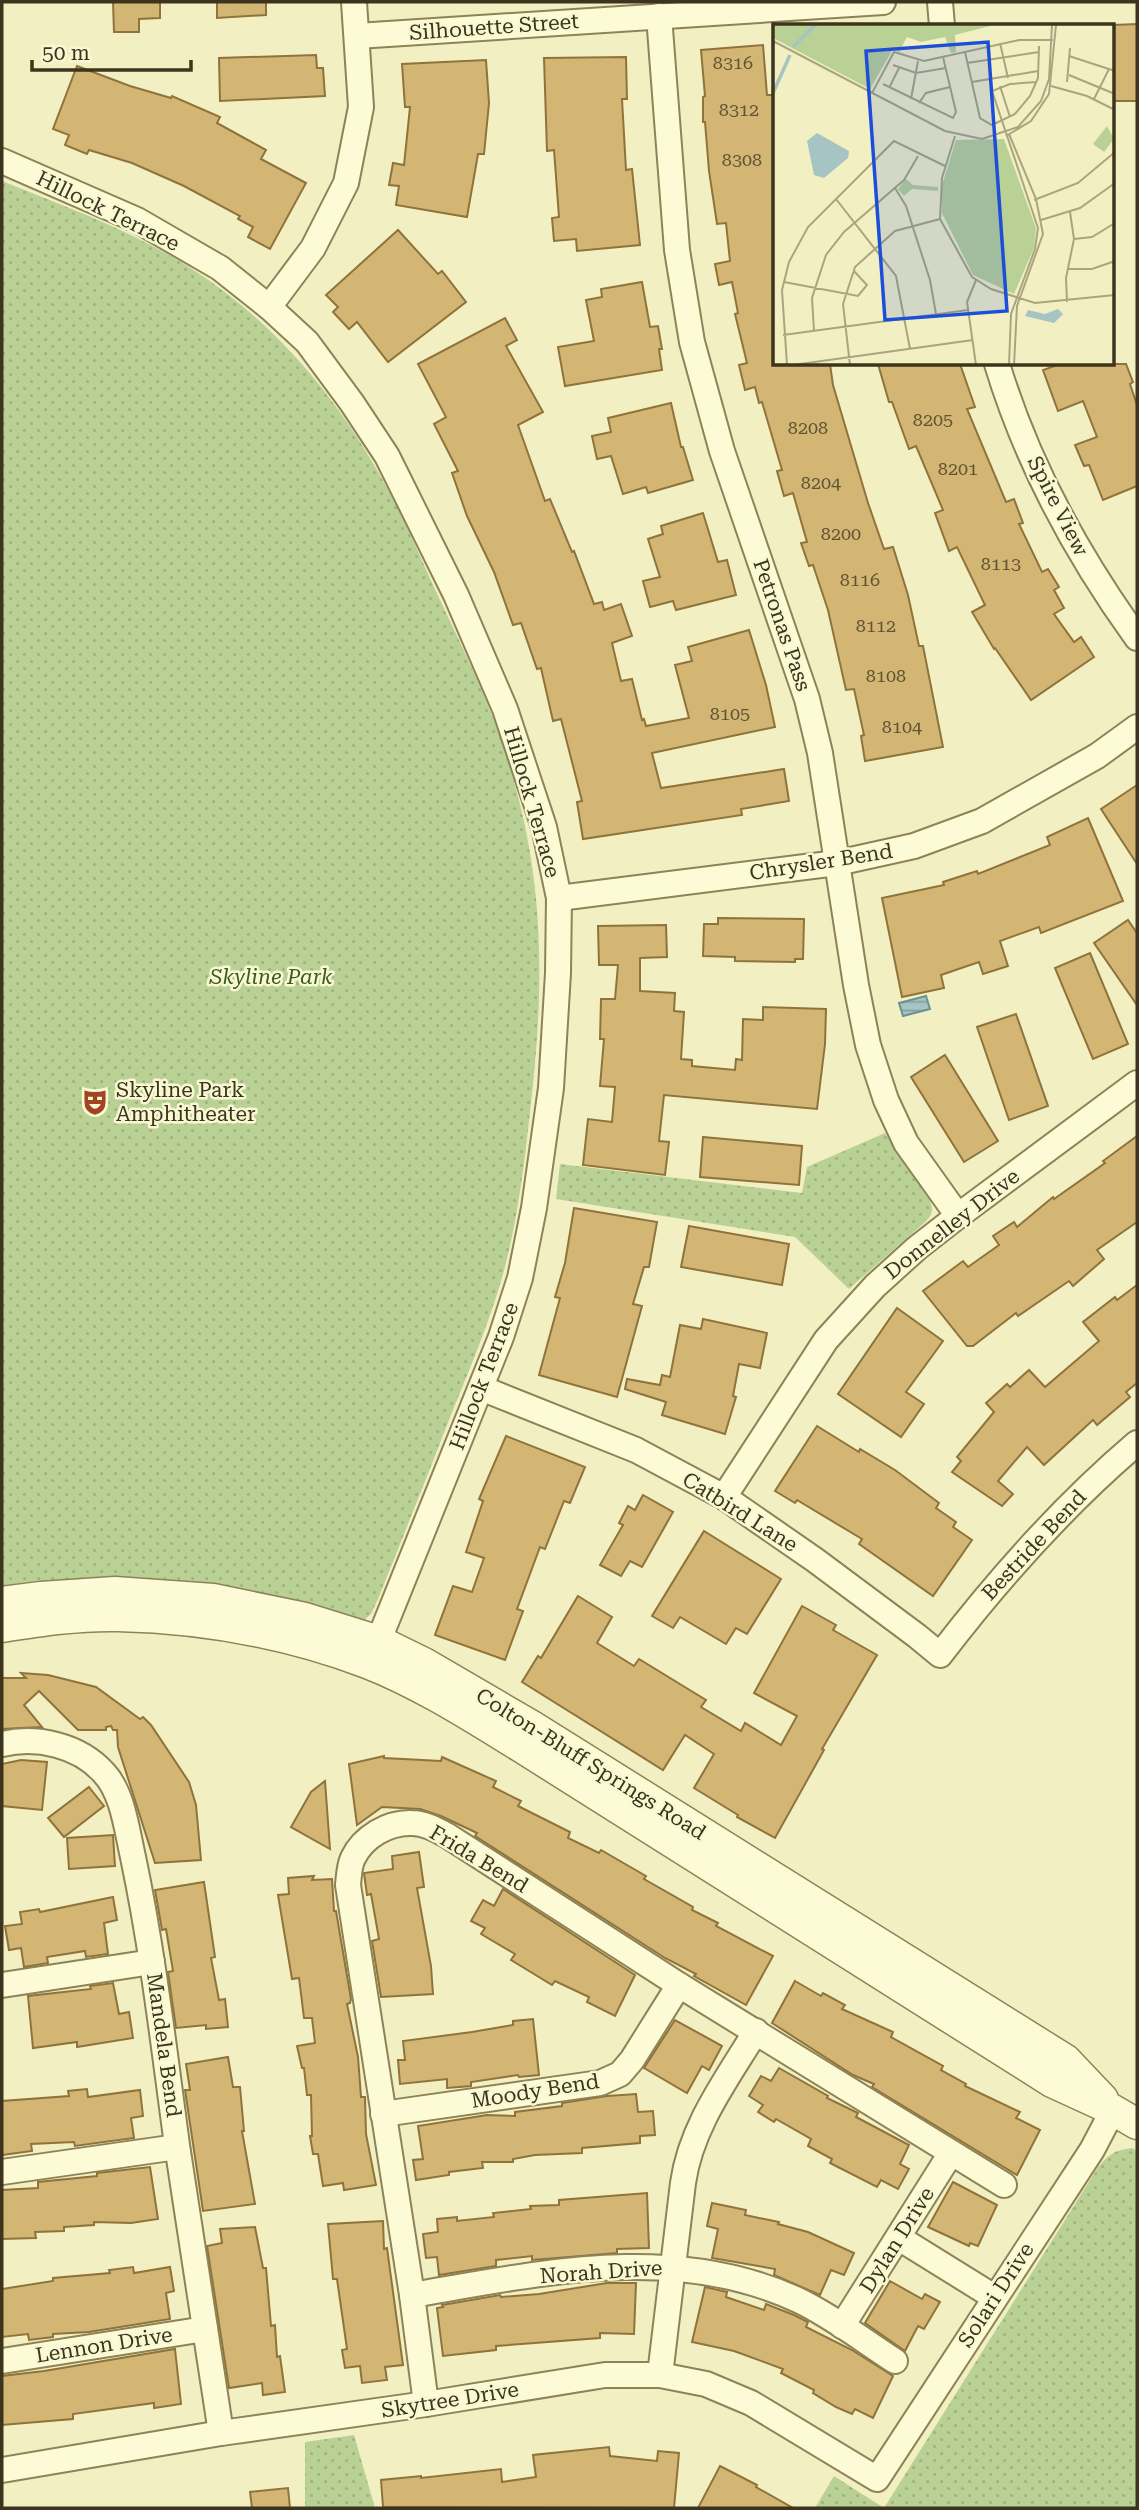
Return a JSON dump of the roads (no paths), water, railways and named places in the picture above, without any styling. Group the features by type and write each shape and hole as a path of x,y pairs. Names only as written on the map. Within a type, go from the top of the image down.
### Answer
{"street":[{"path":"269,307 313,248 346,183 361,107 354,2"},
{"name":"Silhouette Street","path":"357,36 883,2"},
{"path":"940,2 942,24"},
{"name":"Petronas Pass","path":"659,16 677,250 692,342 722,451 807,699 820,753 865,1033 886,1100 906,1143 958,1216"},
{"name":"Hillock Terrace","path":"2,161 137,220 220,268 307,342 387,456 456,595 505,709 544,827 559,898 558,973 551,1087 534,1208 520,1278 481,1388 374,1653"},
{"name":"Spire View","path":"998,366 1008,402 1063,523 1112,604 1137,638"},
{"name":"Chrysler Bend","path":"559,898 838,863 914,845 982,821 1097,756 1137,727"},
{"name":"Donnelley Drive","path":"724,1497 826,1340 875,1286 958,1216 1137,1083"},
{"name":"Catbird Lane","path":"481,1388 636,1450 724,1497 825,1567 940,1655"},
{"name":"Bestride Bend","path":"940,1655 1027,1548 1097,1477 1137,1443"},
{"name":"Colton-Bluff Springs Road","path":"2,1602 115,1591 213,1600 305,1618 374,1653"},
{"name":"Colton-Bluff Springs Road","path":"2,1626 55,1619 117,1616 234,1626 326,1650 374,1653 424,1662 533,1726 1054,2052 1066,2060 1125,2117"},
{"name":"Mandela Bend","path":"2,1744 14,1741 47,1742 76,1752 105,1773 122,1806 152,1962 221,2433"},
{"name":"Frida Bend","path":"426,2404 412,2295 348,1885 354,1856 378,1831 397,1824 430,1826 679,1985 1004,2185"},
{"path":"2,1985 152,1962"},
{"name":"Moody Bend","path":"383,2114 600,2083 612,2079 632,2060 679,1985"},
{"path":"660,2375 688,2156 708,2110 756,2031"},
{"name":"Solari Drive","path":"877,2479 1091,2150 1125,2117"},
{"path":"2,2172 177,2147"},
{"name":"Dylan Drive","path":"842,2326 951,2153"},
{"path":"899,2238 994,2297"},
{"name":"Norah Drive","path":"412,2295 581,2269 640,2265 673,2267 714,2273 800,2301 895,2361"},
{"name":"Lennon Drive","path":"2,2361 205,2329"},
{"name":"Skytree Drive","path":"2,2470 221,2433 605,2375 660,2375 706,2384 751,2403 877,2479"}],"water":[{"path":"926,996 930,1009 903,1016 899,1003"}],"place":[{"name":"Skyline Park Amphitheater","path":"95,1102"}],"park label":[{"name":"Skyline Park","path":"271,977"}]}
